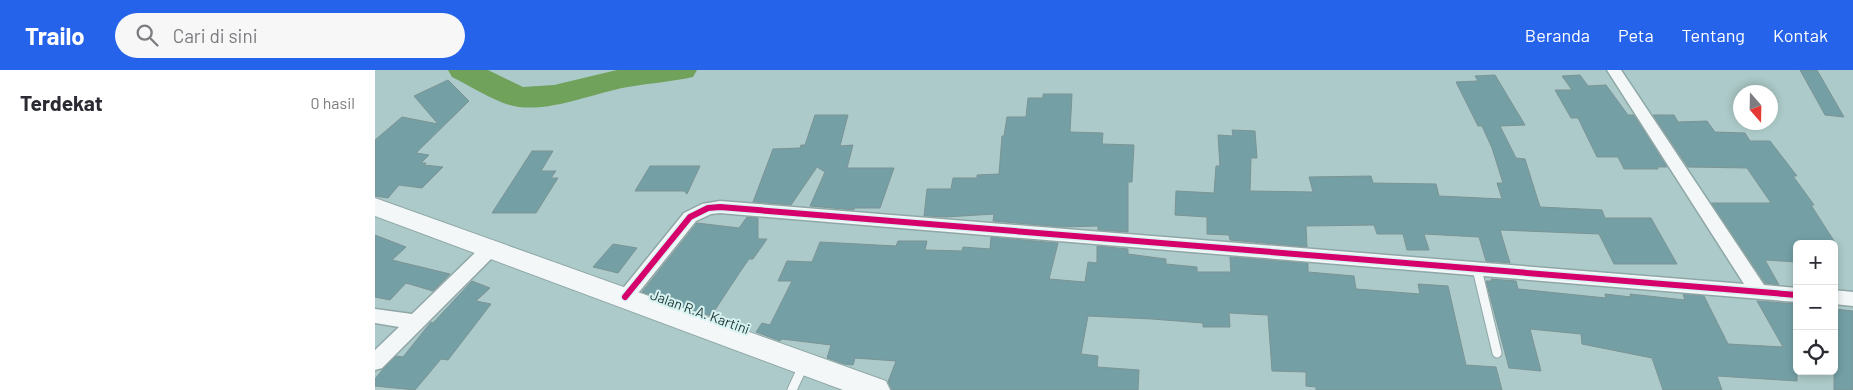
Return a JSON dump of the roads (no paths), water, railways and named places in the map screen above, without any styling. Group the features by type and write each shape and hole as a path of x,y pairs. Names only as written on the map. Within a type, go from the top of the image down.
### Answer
{"main road":[{"name":"Jalan R.A. Kartini","path":"375,207 876,390"}],"street":[{"path":"1614,70 1759,292"},
{"path":"625,297 690,217 708,208 720,207 1793,295"},
{"path":"375,362 490,249"},
{"path":"1838,297 1853,298"},
{"path":"375,316 414,322"}],"lane":[{"path":"1477,269 1497,353"},
{"path":"792,390 804,363"}],"waterway":[{"path":"463,70 519,97 554,95 628,77 682,70"}]}
